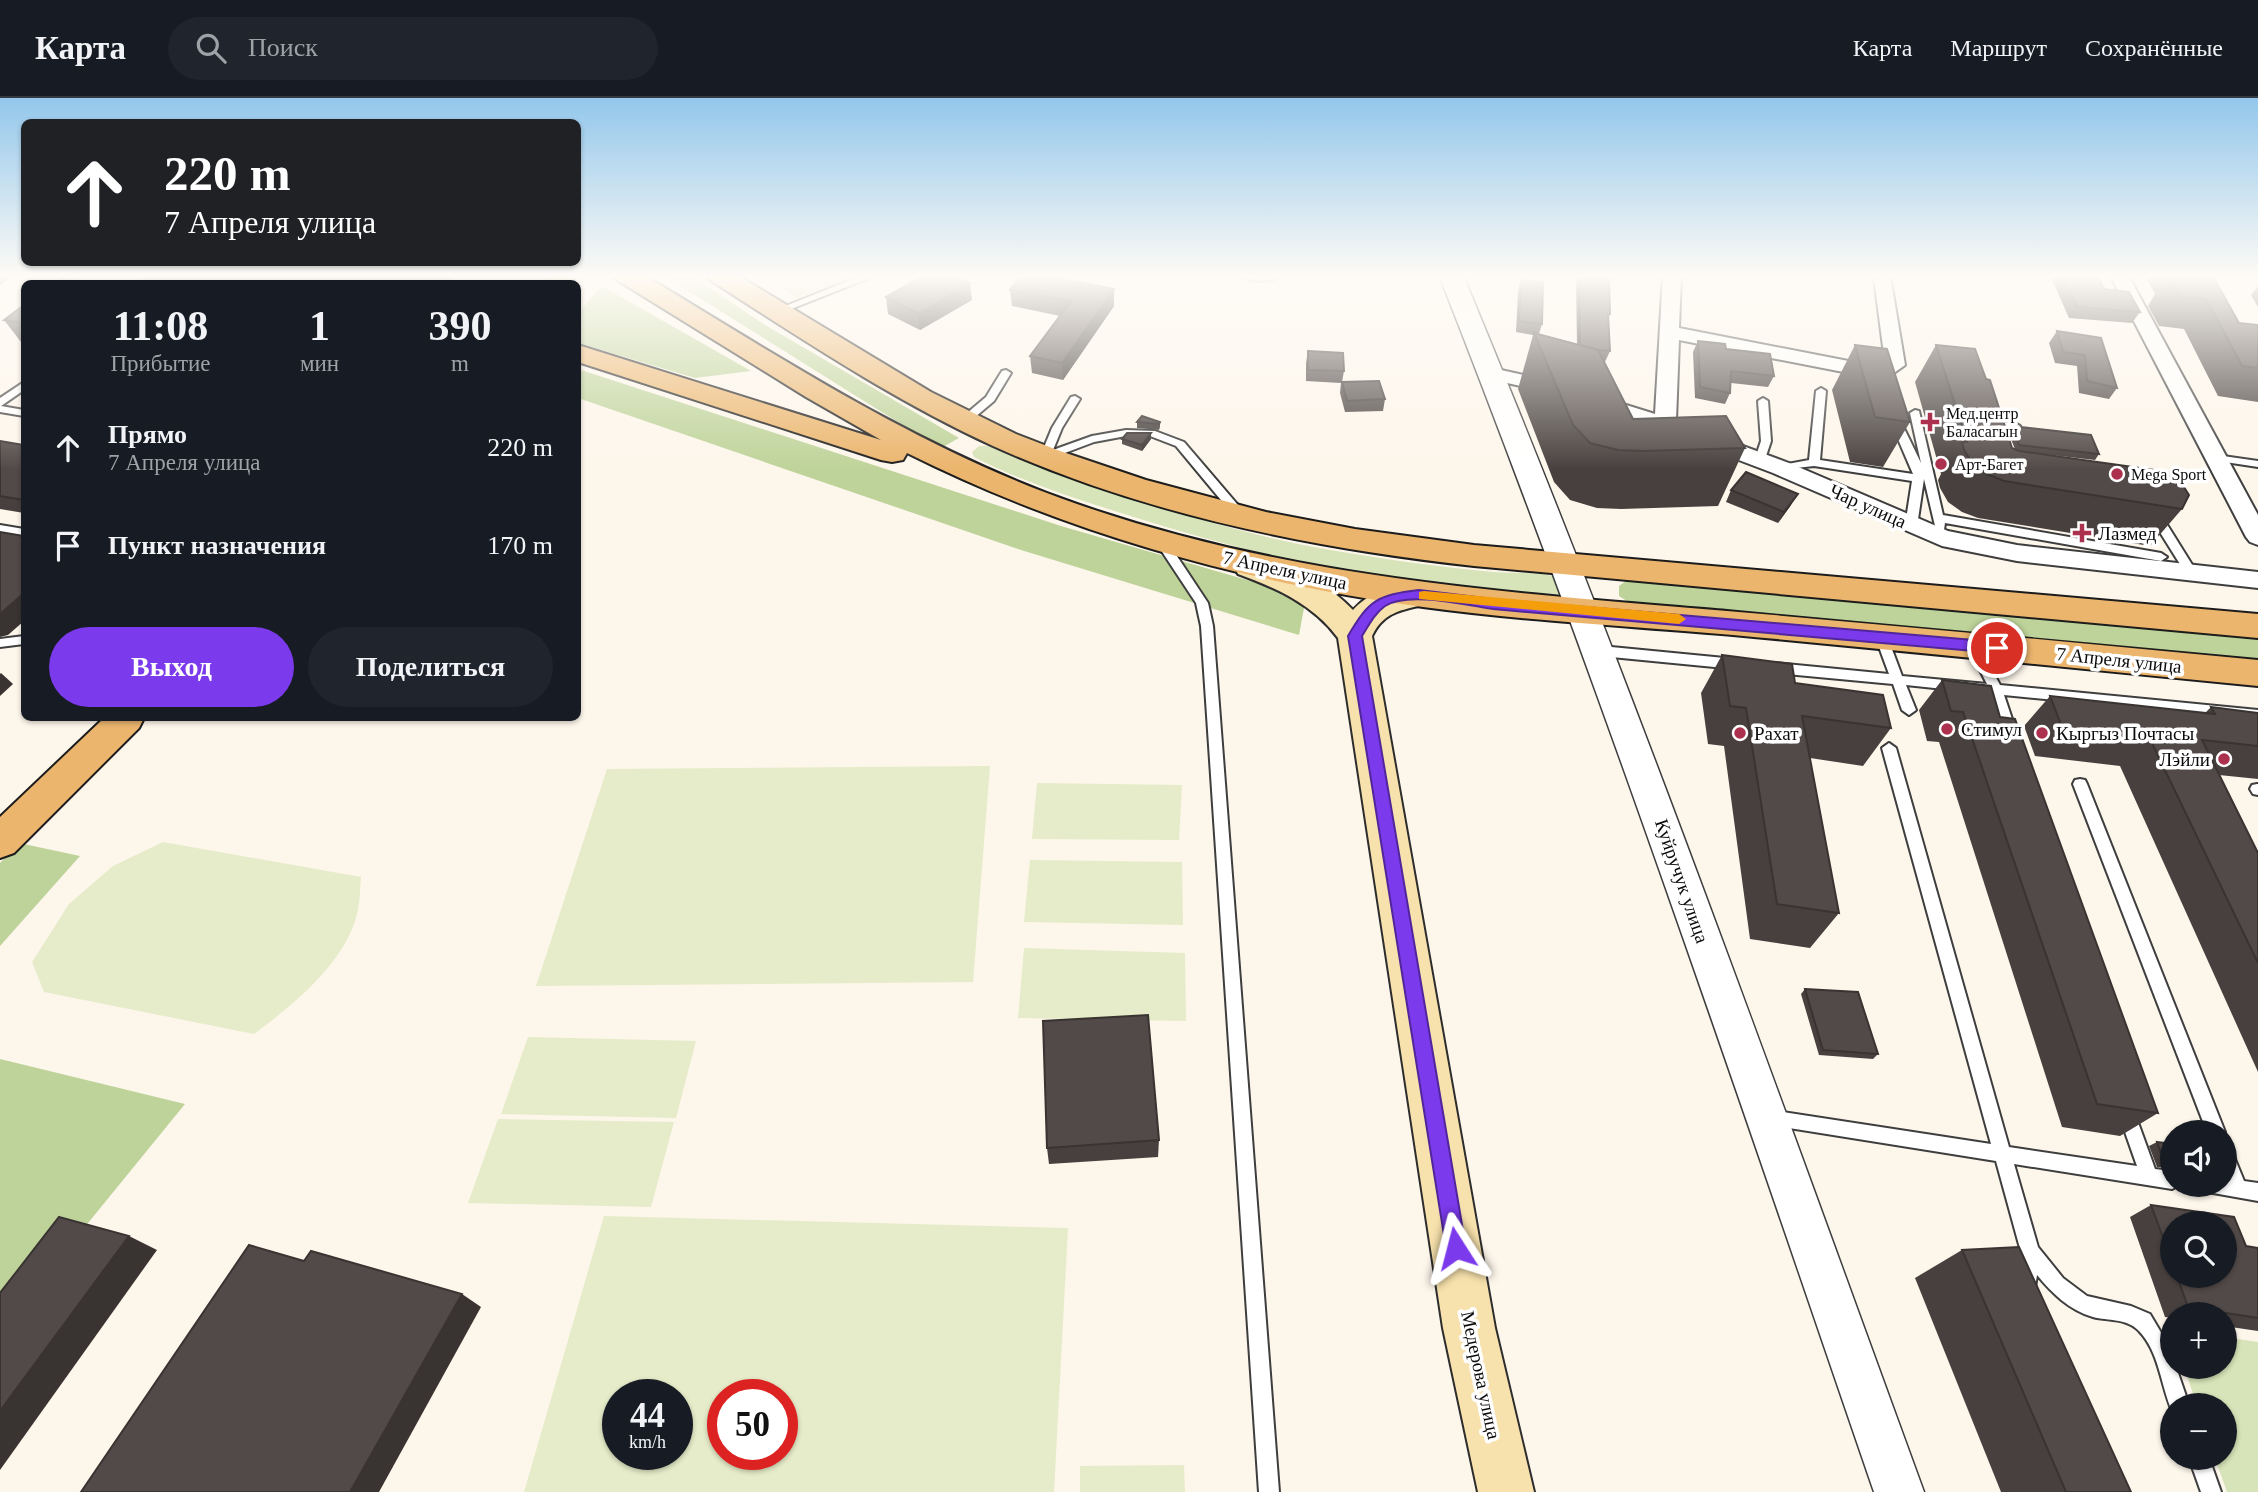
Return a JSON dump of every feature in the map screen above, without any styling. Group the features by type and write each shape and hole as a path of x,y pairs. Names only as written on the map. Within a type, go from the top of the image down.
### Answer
{"main road":[{"name":"7 Апреля улица","path":"732,340 866,422 948,463 1085,518 1229,558 1337,581 1493,604 1881,636 2258,673"},
{"path":"825,340 902,388 973,426 1045,457 1124,485 1242,517 1329,535 1478,555 2258,626"},
{"path":"581,354 881,451 948,463 973,426"},
{"name":"Медерова улица","path":"1229,558 1315,593 1334,608 1355,636 1469,1328 1506,1492"},
{"path":"1355,636 1369,612 1382,602 1419,595"},
{"path":"0,842 123,721"}],"street":[{"name":"Куйручук улица","path":"1478,340 1601,651 1899,1492"},
{"path":"1665,424 1670,340"},
{"path":"1711,340 1869,371 1884,371 1895,365 1892,340"},
{"path":"2153,340 2258,537"},
{"name":"Чар улица","path":"1492,374 1539,384 1665,424 1782,468 1911,526 1941,528 2017,554 2192,575 2258,580"}],"lane":[{"path":"973,426 1006,373"},
{"path":"0,403 21,387"},
{"path":"1814,463 1821,391"},
{"path":"1045,457 1057,428 1075,399"},
{"path":"1760,459 1766,442 1763,401"},
{"path":"1887,404 1919,472 1911,526"},
{"path":"0,409 21,412"},
{"path":"1915,413 1941,528 2161,557"},
{"path":"2005,448 1996,425 2015,426"},
{"path":"1045,457 1092,439 1126,433 1151,433 1180,444 1242,517"},
{"path":"2216,458 2258,464"},
{"path":"1782,468 1814,463 1919,478"},
{"path":"2146,500 2192,575"},
{"path":"0,529 21,532"},
{"path":"1161,541 1202,603 1207,626 1269,1492"},
{"path":"1881,636 1900,680 1909,710"},
{"path":"0,643 21,640"},
{"path":"1973,645 1996,689 2005,719"},
{"path":"1601,651 2258,715"},
{"path":"1889,748 2030,1252 2025,1310"},
{"path":"2080,784 2211,1120"},
{"path":"2122,1098 2149,1177"},
{"path":"1766,1117 2160,1178"},
{"path":"2238,1189 2258,1192"},
{"path":"2030,1252 2066,1294 2089,1307 2132,1315 2144,1321 2153,1334 2175,1393"},
{"path":"2203,1470 2211,1492"}],"green space":[{"path":"581,340 697,340 751,371 695,378 581,344"},
{"path":"767,340 791,340 959,438 941,448"},
{"path":"581,370 1061,526 1306,597 1299,635 1021,550 581,399"},
{"path":"979,446 988,446 1193,517 1277,539 1428,565 1501,573 1545,574 1556,581 1558,595 1557,598 1503,594 1396,581 1237,547 1113,511 1033,483 974,457 972,452"},
{"path":"1640,580 2258,636 2258,664 1643,606 1630,603 1619,596 1619,586 1626,581"},
{"path":"990,766 973,982 536,986 607,769"},
{"path":"1037,783 1182,785 1179,840 1032,839"},
{"path":"163,842 361,877 358,910 343,947 302,995 254,1034 44,992 32,962 69,904 113,866"},
{"path":"19,843 80,856 0,946 0,863"},
{"path":"1030,860 1182,862 1183,925 1024,922"},
{"path":"1024,948 1185,953 1186,1021 1018,1018"},
{"path":"528,1037 696,1041 676,1118 501,1114"},
{"path":"0,1059 185,1104 0,1331"},
{"path":"498,1119 674,1122 651,1207 468,1203"},
{"path":"604,1216 1068,1228 1054,1492 524,1492"},
{"path":"2237,1339 2258,1342 2258,1492 2227,1492 2219,1470 2237,1470 2237,1393 2193,1393 2188,1379 2237,1379"},
{"path":"1184,1465 1185,1492 1080,1492 1080,1466"}],"building":[{"path":"1042,340 1078,340 1062,363 1030,356"},
{"path":"1537,340 1561,340 1598,350 1633,419 1726,416 1745,448 1618,450 1590,443 1573,425"},
{"path":"1580,340 1609,340 1610,351 1598,350 1580,345"},
{"path":"2060,340 2102,340 2117,388 2087,381 2085,355 2063,352"},
{"path":"2228,340 2258,340 2258,368 2242,366"},
{"path":"1698,341 1725,344 1726,349 1770,354 1774,376 1731,371 1730,393 1700,387"},
{"path":"1855,345 1887,349 1910,422 1875,417"},
{"path":"1936,345 1975,349 1986,379 1990,380 2012,448 2175,473 2189,495 2182,509 2004,481 1987,474 1973,464 1964,450 1962,442 1967,442"},
{"path":"1308,351 1343,353 1344,371 1308,370"},
{"path":"1379,381 1385,399 1347,401 1342,382"},
{"path":"1142,416 1160,422 1137,422"},
{"path":"2012,426 2091,435 2099,454 2019,445"},
{"path":"1127,433 1151,433 1142,445 1122,439"},
{"path":"0,441 21,444 21,500 0,496"},
{"path":"1746,472 1798,494 1784,512 1731,490"},
{"path":"0,532 21,536 21,596 0,614"},
{"path":"1722,655 1792,664 1795,683 1883,695 1891,728 1802,716 1839,913 1777,904 1746,708 1730,706"},
{"path":"1942,680 1991,686 2000,717 2015,719 2158,1113 2097,1104 1963,712 1951,711"},
{"path":"2050,696 2215,714 2211,707 2258,713 2258,746 2202,740 2258,853 2258,963 2149,737 2062,727"},
{"path":"1805,989 1858,992 1878,1054 1823,1050"},
{"path":"1148,1015 1159,1140 1047,1148 1043,1021"},
{"path":"2151,1205 2192,1211 2160,1211 2160,1229"},
{"path":"59,1217 129,1236 0,1411 0,1293"},
{"path":"2237,1224 2246,1246 2258,1248 2258,1318 2237,1315 2237,1302 2186,1302 2181,1288 2237,1288"},
{"path":"249,1245 304,1261 311,1251 462,1294 350,1492 81,1492"},
{"path":"2019,1247 2131,1492 2066,1492 1962,1250"}],"slow traffic":[{"path":"1424,595 1493,604 1679,619"}],"place":[{"name":"Мед.центр Баласагын","path":"1930,422"},
{"name":"Арт-Багет","path":"1941,464"},
{"name":"Mega Sport","path":"2117,474"},
{"name":"Лазмед","path":"2082,533"},
{"name":"Стимул","path":"1947,729"},
{"name":"Рахат","path":"1740,733"},
{"name":"Кыргыз Почтасы","path":"2042,733"},
{"name":"Лэйли","path":"2224,759"}],"route":[{"path":"1456,1248 1355,636 1369,612 1393,598 1419,595 1493,604 1997,648"}]}
